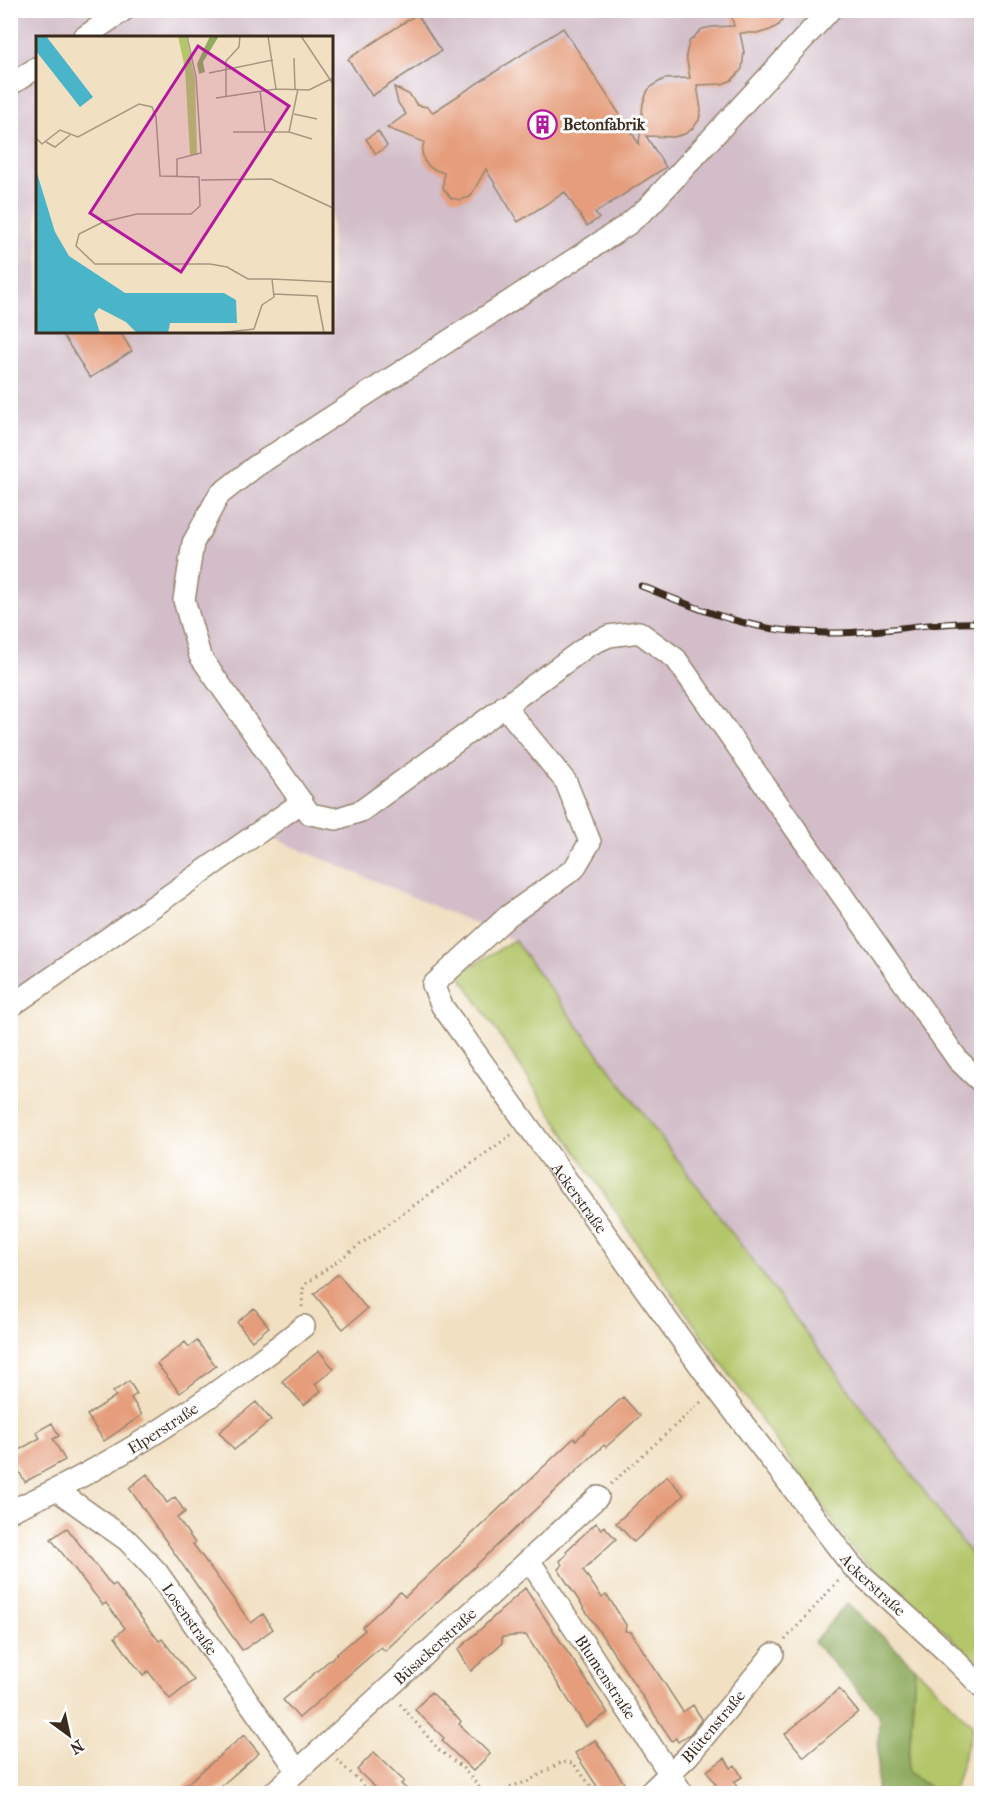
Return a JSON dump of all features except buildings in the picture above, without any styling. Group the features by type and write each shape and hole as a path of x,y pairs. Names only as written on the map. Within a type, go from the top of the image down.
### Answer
{"street":[{"path":"86,36 124,10"},
{"path":"830,10 648,207 627,225 264,460 219,495 193,543 184,600 200,656 310,814 336,819 361,812 589,645 609,636 639,632 676,659 958,1060 981,1083"},
{"path":"10,85 36,68"},
{"name":"Ackerstraße","path":"504,706 566,782 590,842 574,869 508,916 433,985 442,1006 716,1388 852,1566 948,1653 981,1688"},
{"path":"10,1007 302,802"},
{"name":"Elperstraße","path":"10,1511 58,1491 174,1422 240,1377 304,1326"},
{"name":"Losenstraße","path":"58,1491 128,1542 157,1572 297,1770"},
{"name":"Büsackerstraße","path":"272,1794 598,1497"},
{"name":"Blumenstraße","path":"529,1560 682,1794"},
{"name":"Blütenstraße","path":"648,1794 688,1756 773,1654"}],"path":[{"path":"304,1326 301,1300 307,1283 511,1135"},
{"path":"598,1497 716,1388"},
{"path":"773,1654 852,1566"},
{"path":"386,1689 439,1750 461,1766 485,1794"},
{"path":"322,1747 373,1794"},
{"path":"501,1794 508,1787 527,1782 562,1762 573,1763 597,1794"}],"shaded area":[{"path":"11,11 981,11 981,1568 514,940 266,835 11,1006"}],"green space":[{"path":"514,940 981,1568 981,1664 853,1550 634,1239 459,974"},
{"path":"847,1603 915,1667 908,1772 937,1793 877,1793 879,1714 814,1642"},
{"path":"915,1667 973,1726 953,1793 937,1793 908,1772"}],"railway":[{"path":"641,586 725,618 781,630 846,633 943,624 982,623"}],"place":[{"name":"Betonfabrik","path":"542,124"}]}
